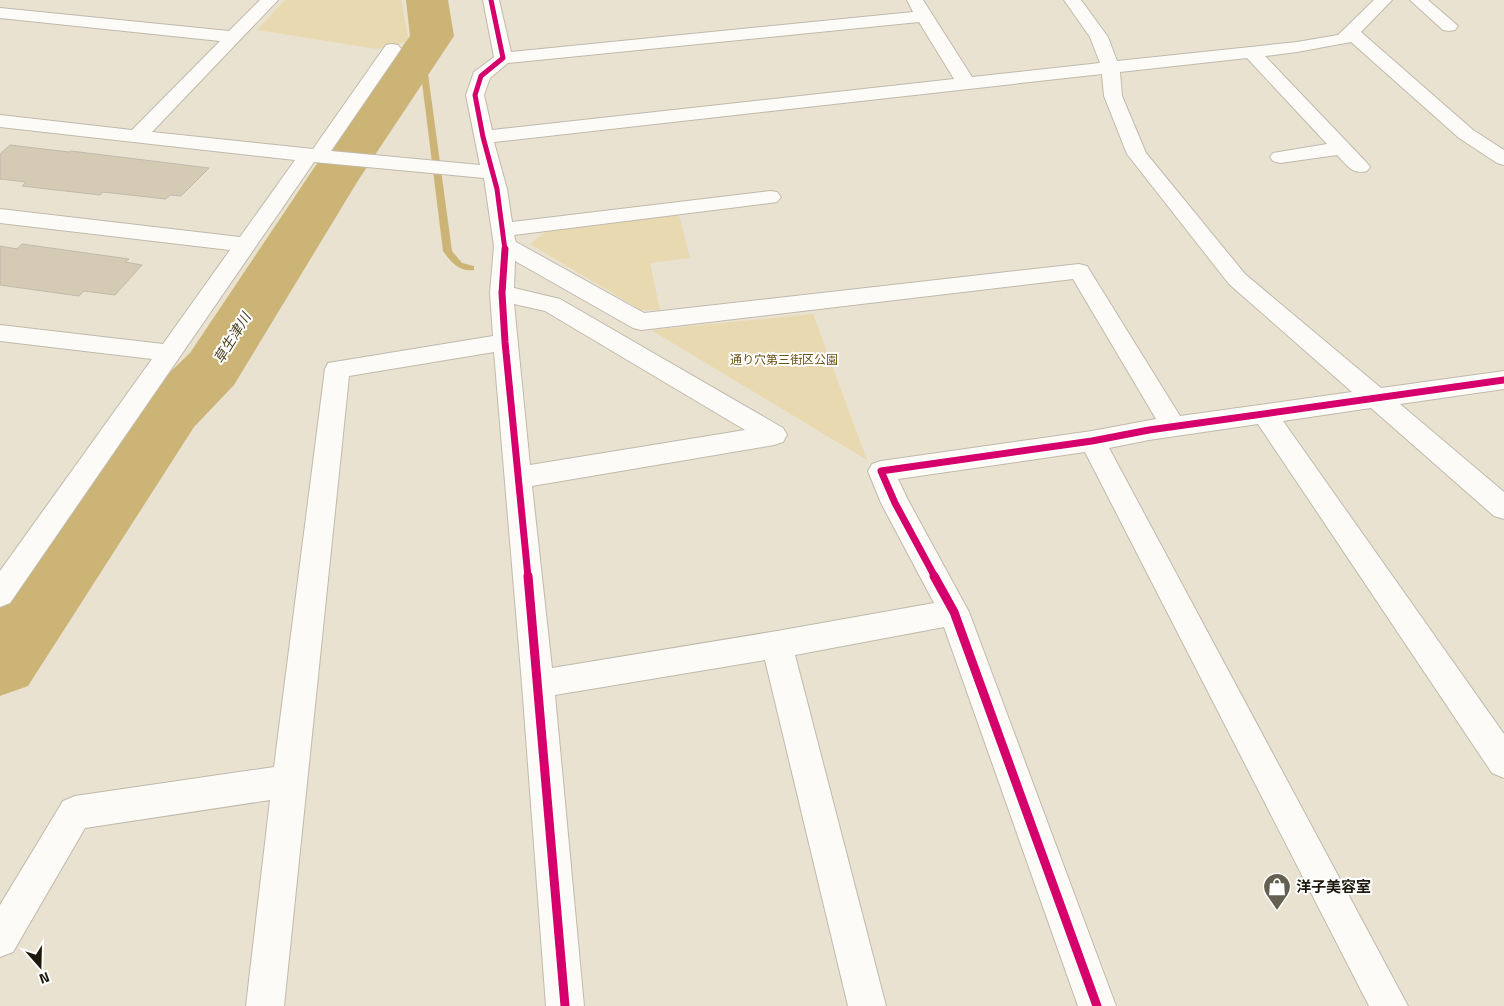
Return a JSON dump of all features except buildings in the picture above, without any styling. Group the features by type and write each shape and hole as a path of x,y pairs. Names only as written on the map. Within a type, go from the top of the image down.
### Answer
{"street":[{"path":"137,136 270,0"},
{"path":"491,0 503,58"},
{"path":"914,0 966,83"},
{"path":"1072,0 1099,37 1110,67 1113,96 1136,154 1230,271 1504,508"},
{"path":"482,137 1251,52 1344,39 1384,0"},
{"path":"1418,0 1449,26"},
{"path":"0,13 233,37"},
{"path":"565,1006 538,684 505,342 502,293 504,238 497,189 482,137 475,95 481,76 503,58 924,16"},
{"path":"1351,33 1466,134 1504,158"},
{"path":"5,582 170,353 245,245 318,156 392,49"},
{"path":"1251,52 1360,167"},
{"path":"0,120 388,164 450,167 492,172"},
{"path":"1280,156 1343,148"},
{"path":"504,238 770,197"},
{"path":"0,216 245,245"},
{"path":"504,238 641,322 1079,271 1173,426"},
{"path":"502,293 552,305 774,436 518,478"},
{"path":"0,333 170,353"},
{"path":"264,1006 337,369 505,342"},
{"path":"1097,1006 954,612 895,503 881,471 1092,441 1173,426 1504,380"},
{"path":"1264,413 1504,762"},
{"path":"1092,441 1389,1006"},
{"path":"538,684 777,645 954,612"},
{"path":"777,645 867,1006"},
{"path":"0,939 75,812 289,781"}],"green space":[{"path":"285,0 401,0 409,41 377,49 257,30"},
{"path":"679,215 690,258 650,263 660,310 641,310 530,244 546,232"},
{"name":"通り穴第三街区公園","path":"813,314 867,460 651,330"}],"waterway":[{"name":"草生津川","path":"0,661 171,410 212,369 333,179 432,36 427,0"},
{"path":"421,52 448,251 459,265 471,268"}],"cycle path":[{"path":"491,0 503,58 481,76 475,95 483,137 497,189 505,246 502,293 505,342 538,684 565,1006"},
{"path":"1097,1006 954,612 895,503 881,471 1092,441 1149,430 1504,380"}],"place":[{"name":"洋子美容室","path":"1277,911"}]}
